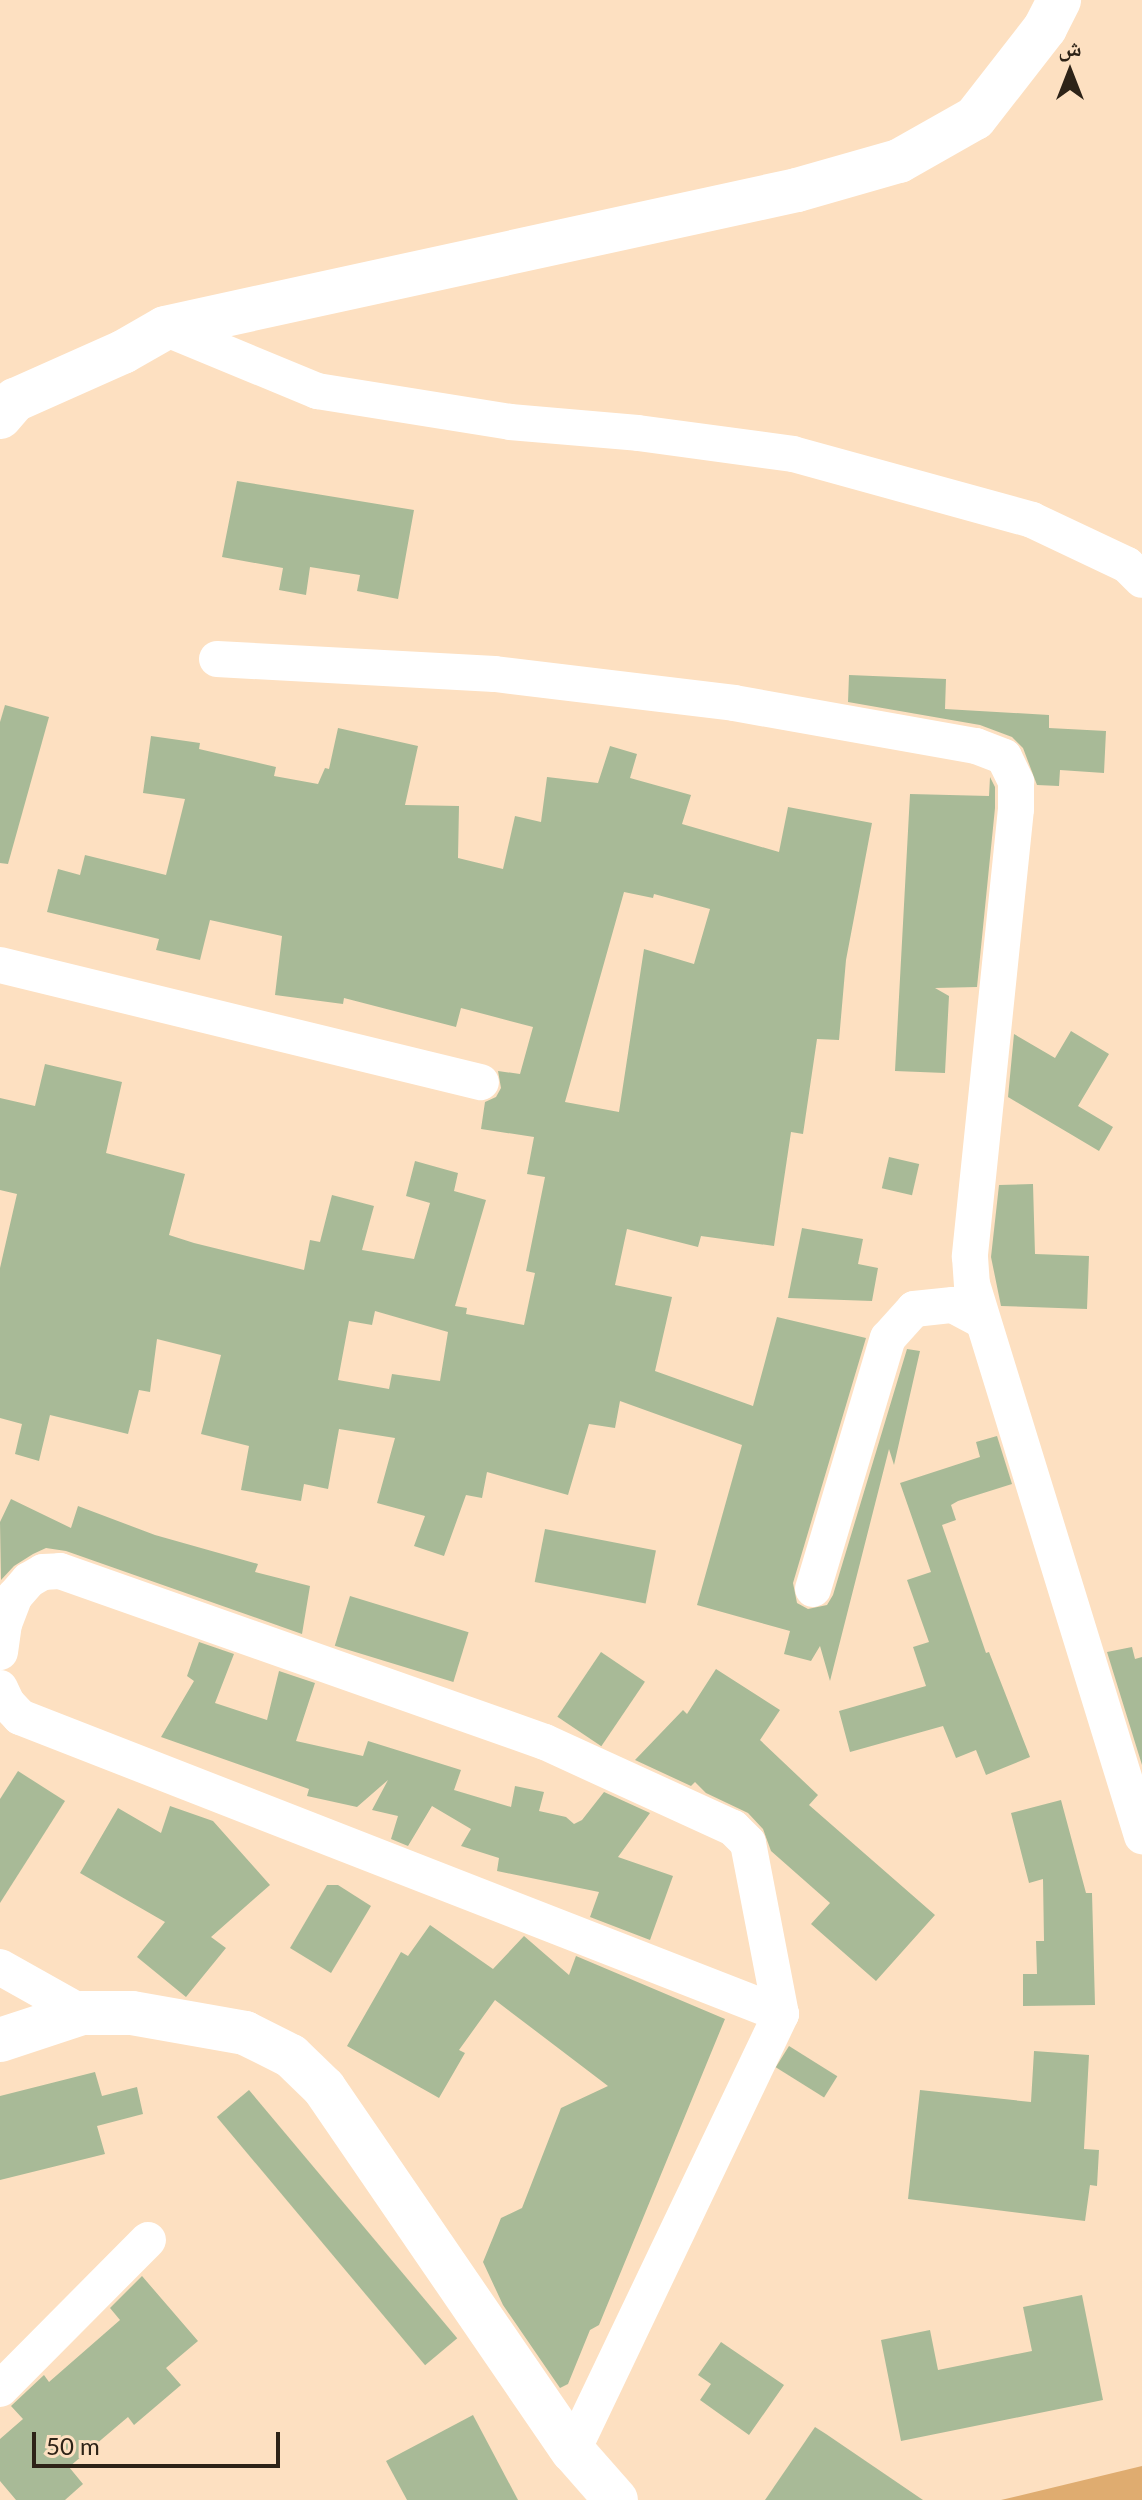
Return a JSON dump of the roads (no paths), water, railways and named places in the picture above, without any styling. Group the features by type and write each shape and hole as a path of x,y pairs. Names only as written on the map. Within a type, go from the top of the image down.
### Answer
{"main road":[{"path":"0,417 15,400 123,352 165,328 797,190 899,161 975,118 1045,28 1059,0"},
{"path":"0,2040 82,2013 132,2013 245,2033 291,2056 324,2088 573,2451 616,2500"}],"street":[{"path":"165,328 317,391 510,422 638,433 793,454 1032,520 1127,565 1142,580"},
{"path":"217,659 495,674 734,703 976,746 1004,757 1016,782 1016,809 970,1257 972,1284 1142,1836"},
{"path":"0,965 481,1082"},
{"path":"813,1589 888,1338 914,1309 953,1305 981,1320"},
{"path":"0,1652 4,1624 15,1596 36,1576 60,1571 545,1742 733,1828 748,1843 781,2014 573,2451"},
{"path":"0,1688 7,1703 20,1717 781,2014"},
{"path":"0,1967 82,2013"},
{"path":"0,2389 148,2240"}]}
